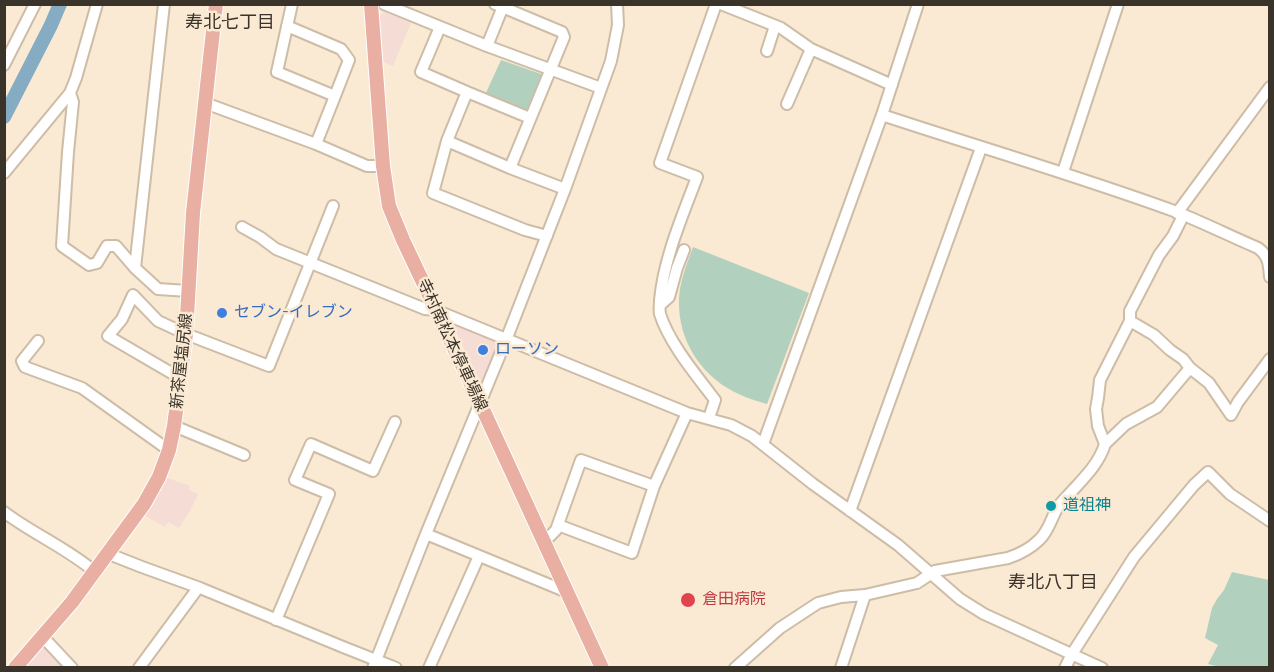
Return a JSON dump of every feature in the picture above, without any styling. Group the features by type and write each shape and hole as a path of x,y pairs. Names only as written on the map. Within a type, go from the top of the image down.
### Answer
{"main road":[{"name":"新茶屋塩尻線","path":"15,668 72,602 144,504 159,477 169,448 186,334 194,213 216,4"},
{"name":"寺村南松本停車場線","path":"371,4 383,166 389,207 602,668"}],"street":[{"path":"6,60 35,4"},
{"path":"4,173 70,93 96,4"},
{"path":"135,268 164,4"},
{"path":"292,4 277,72 334,96"},
{"path":"384,4 408,9 440,27 601,88"},
{"path":"374,663 565,189 611,61 618,26 618,4"},
{"path":"709,418 715,399 670,335 660,312 662,281 697,177 660,163 718,4 781,28 811,49 892,85"},
{"path":"763,444 882,115 918,4"},
{"path":"1063,172 1118,4"},
{"path":"487,46 501,6 562,32 564,37 510,168"},
{"path":"287,26 341,49 349,60 316,144"},
{"path":"767,51 775,26"},
{"path":"440,27 421,72 530,117"},
{"path":"787,104 811,49"},
{"path":"1105,444 1098,426 1096,409 1100,380 1130,321 1130,310 1159,255 1173,236 1180,214 1269,87"},
{"path":"467,92 447,141 433,193 525,230 547,236"},
{"path":"70,93 73,102 62,246 89,265 97,262 107,246 116,246 158,289 188,291"},
{"path":"205,103 316,144 367,166 383,166"},
{"path":"882,115 1063,172 1180,214 1258,248 1269,261 1269,278"},
{"path":"447,141 565,189"},
{"path":"850,512 981,148"},
{"path":"180,378 108,336 122,319 133,295 158,321 269,366 334,206"},
{"path":"242,227 276,249 425,309 435,310 687,413 731,425 752,436 850,512 898,545 960,599 984,614 1102,668"},
{"path":"660,305 669,297 684,250"},
{"path":"1130,321 1154,335 1184,359 1190,368 1209,383 1231,415 1269,359"},
{"path":"38,341 22,361 25,367 82,388 169,448"},
{"path":"735,668 780,628 818,603 917,583 935,571 1008,558 1019,555 1030,548 1047,531 1058,508 1096,463 1105,444 1126,424 1157,407 1190,368"},
{"path":"558,525 632,553 654,486 687,413"},
{"path":"276,620 328,494 295,480 310,444 373,471 395,422"},
{"path":"174,426 244,455"},
{"path":"544,542 556,530 581,460 654,486"},
{"path":"1065,668 1134,557 1194,485 1208,472 1230,494 1269,520"},
{"path":"4,512 95,572"},
{"path":"426,534 567,592"},
{"path":"109,554 342,647 374,663 396,668"},
{"path":"429,668 479,556"},
{"path":"139,668 198,588"},
{"path":"841,668 865,594"},
{"path":"43,637 72,668"}],"shaded area":[{"path":"384,12 411,23 393,66 379,60 383,59 379,17"},
{"path":"448,320 501,342 479,391 447,324"},
{"path":"167,478 190,486 189,490 198,494 179,528 168,522 165,527 144,515"},
{"path":"47,643 68,668 24,668"}],"green space":[{"path":"501,60 541,74 543,79 530,110 526,111 485,95"},
{"path":"693,247 809,293 767,404 727,388 704,369 688,345 680,316 679,294"},
{"path":"1232,572 1269,580 1269,667 1220,667 1208,664 1218,645 1205,638 1212,608"}],"waterway":[{"path":"4,117 60,4"}],"place":[{"name":"セブン-イレブン","path":"222,313"},
{"name":"ローソン","path":"483,350"},
{"name":"道祖神","path":"1051,506"},
{"name":"倉田病院","path":"688,600"}],"district":[{"name":"寿北七丁目","path":"230,23"},
{"name":"寿北八丁目","path":"1053,583"}]}
